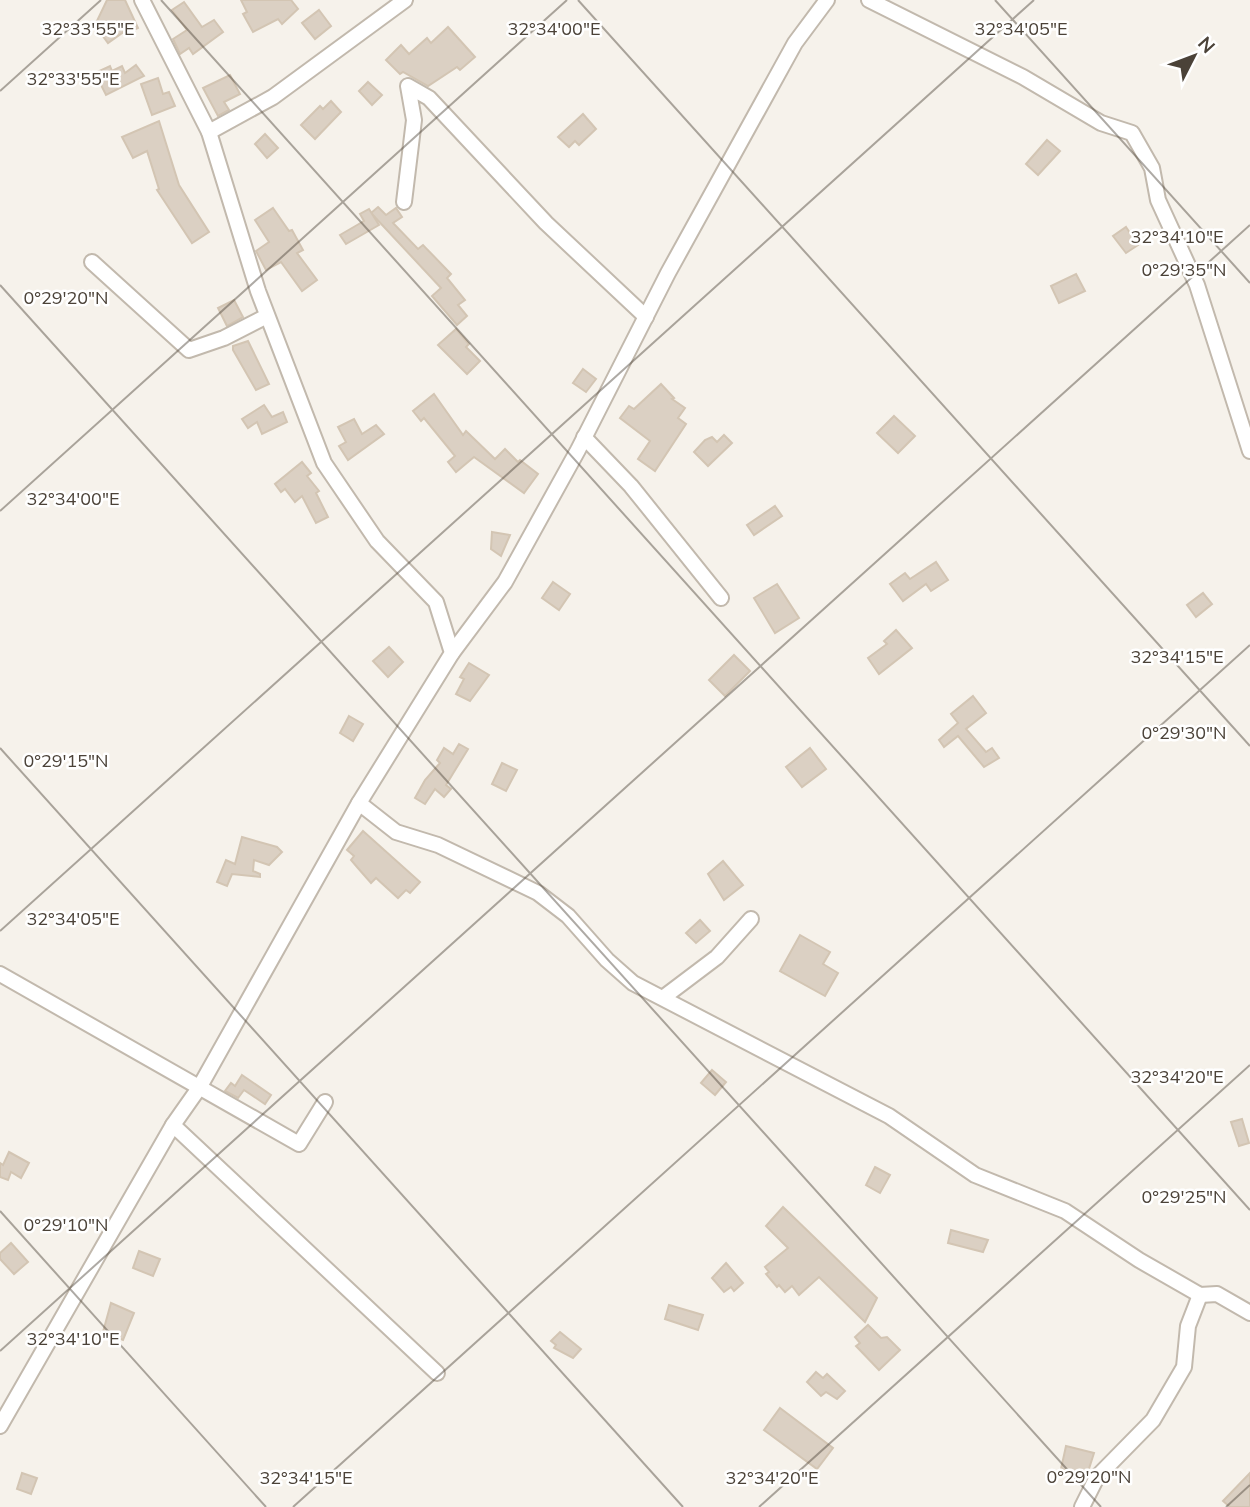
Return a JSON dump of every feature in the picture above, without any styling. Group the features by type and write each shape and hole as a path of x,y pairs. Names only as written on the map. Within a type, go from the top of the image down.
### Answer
{"street":[{"path":"142,0 209,132 267,316 324,463 377,541 436,602 452,653"},
{"path":"209,132 273,96 405,0"},
{"path":"0,1426 173,1125 199,1088 359,803 452,653 505,582 795,43 827,0"},
{"path":"869,0 1023,77 1101,122 1132,133 1152,168 1158,200 1197,285 1250,452"},
{"path":"404,202 414,120 408,86 429,98 546,223 646,317"},
{"path":"92,261 189,350 224,338 267,316"},
{"path":"584,437 631,486 721,598"},
{"path":"359,803 396,832 438,845 538,893 568,916 618,972 633,983 889,1116 975,1175 1065,1211 1200,1296 1217,1294 1250,1313"},
{"path":"664,997 717,957 751,919"},
{"path":"0,974 299,1144 325,1102"},
{"path":"173,1125 437,1373"},
{"path":"1082,1507 1097,1477 1153,1420 1184,1367 1188,1326 1200,1296"}],"building":[{"path":"107,0 125,0 138,28 126,33 125,31 108,43 102,35 107,31 95,25"},
{"path":"241,0 291,0 298,9 282,24 278,19 253,32 243,14 247,12"},
{"path":"184,2 202,27 214,20 223,32 193,54 189,48 180,54 173,39 187,30 172,10"},
{"path":"319,10 331,26 315,39 302,23"},
{"path":"448,27 475,57 460,70 457,67 428,86 403,72 400,74 386,60 401,45 409,54 427,38 431,43"},
{"path":"136,65 144,76 106,95 95,73 110,66 112,71 122,66 125,73"},
{"path":"230,75 240,94 224,102 229,110 218,116 203,88"},
{"path":"158,78 163,94 169,92 175,106 152,115 141,84"},
{"path":"368,82 382,95 372,105 359,91"},
{"path":"331,101 341,112 315,139 301,125 320,106 323,109"},
{"path":"583,114 596,129 579,145 575,141 569,147 558,137"},
{"path":"159,121 179,185 209,232 192,243 157,190 159,189 147,151 133,158 122,137"},
{"path":"265,134 278,148 267,158 255,144"},
{"path":"1047,140 1060,151 1038,175 1026,164"},
{"path":"378,207 386,215 396,208 402,217 393,223 418,249 423,245 451,274 447,278 465,300 458,305 467,316 457,325 432,296 441,288 371,213"},
{"path":"273,208 289,231 292,230 303,250 297,253 317,280 302,291 281,262 266,270 256,251 269,242 255,220"},
{"path":"369,209 379,225 346,244 340,235 364,221 360,214"},
{"path":"1126,227 1138,245 1126,253 1113,236"},
{"path":"1076,274 1085,291 1059,303 1051,286"},
{"path":"234,300 243,317 227,326 218,308"},
{"path":"456,329 469,344 466,347 480,361 467,374 438,345"},
{"path":"248,341 269,384 256,390 233,350 233,346"},
{"path":"583,369 596,379 586,392 573,383"},
{"path":"661,384 674,398 672,399 685,408 678,418 686,424 655,471 638,459 650,441 620,418 629,406 634,409"},
{"path":"434,394 463,435 466,431 495,459 505,449 518,462 520,460 538,474 524,493 474,457 456,472 448,462 455,456 424,418 421,421 413,411"},
{"path":"264,405 272,417 283,412 287,422 262,434 257,422 248,428 242,419"},
{"path":"894,416 915,436 898,453 877,433"},
{"path":"354,419 362,434 376,425 384,434 348,460 339,446 346,442 338,427"},
{"path":"724,435 732,443 708,466 694,452 705,440 712,437 717,442"},
{"path":"302,462 311,473 307,476 319,491 316,493 328,517 316,523 302,496 295,502 285,489 281,492 275,484"},
{"path":"775,506 782,516 754,535 747,525"},
{"path":"492,532 510,535 501,556 491,549"},
{"path":"936,562 948,580 931,591 926,584 903,601 890,584 905,573 910,579"},
{"path":"553,582 570,594 559,610 542,598"},
{"path":"777,584 799,618 775,633 754,598"},
{"path":"1203,593 1212,604 1196,617 1187,605"},
{"path":"896,630 912,648 879,674 868,658 887,644 884,641"},
{"path":"389,647 403,662 388,677 373,661"},
{"path":"734,655 750,671 725,696 709,680"},
{"path":"469,663 489,675 470,701 456,694 464,679 460,677"},
{"path":"973,696 986,713 966,729 986,752 992,748 999,758 984,767 958,736 944,747 939,740 958,723 951,714"},
{"path":"349,716 363,724 353,741 340,733"},
{"path":"459,744 468,749 446,785 451,789 444,797 435,789 425,804 415,798 425,780 440,763 437,760 444,748 453,754"},
{"path":"810,748 826,769 802,787 786,767"},
{"path":"502,763 517,770 506,791 492,784"},
{"path":"363,831 420,882 410,893 406,890 398,898 376,878 371,883 351,860 354,856 347,850"},
{"path":"242,837 277,847 282,852 269,865 254,860 253,871 260,874 260,877 232,874 227,886 217,882 226,860 235,864"},
{"path":"723,861 743,885 724,900 708,874"},
{"path":"700,920 710,931 696,943 686,933"},
{"path":"800,935 830,952 823,964 838,973 825,996 780,971"},
{"path":"712,1070 726,1082 715,1095 701,1083"},
{"path":"242,1075 271,1095 265,1104 244,1090 238,1098 225,1091 231,1083 235,1086"},
{"path":"1242,1119 1249,1143 1239,1146 1231,1122"},
{"path":"9,1152 29,1163 21,1178 11,1172 8,1180 0,1177 0,1163 3,1165"},
{"path":"875,1167 890,1175 880,1193 866,1185"},
{"path":"783,1207 877,1298 865,1322 819,1277 799,1295 792,1286 785,1292 779,1285 777,1287 766,1274 769,1272 765,1267 788,1248 766,1226"},
{"path":"951,1230 988,1240 983,1252 948,1243"},
{"path":"11,1243 28,1262 14,1274 0,1259 0,1253"},
{"path":"139,1251 160,1259 153,1276 133,1268"},
{"path":"726,1263 743,1283 734,1291 731,1287 724,1292 712,1278"},
{"path":"111,1303 134,1313 123,1340 103,1332"},
{"path":"669,1305 703,1315 698,1330 665,1319"},
{"path":"868,1325 881,1338 887,1337 900,1350 879,1370 856,1346 860,1343 855,1337"},
{"path":"560,1332 581,1349 573,1358 554,1348 556,1345 551,1341"},
{"path":"816,1372 823,1378 827,1374 845,1391 837,1399 826,1392 821,1396 807,1382"},
{"path":"780,1408 833,1448 817,1469 764,1430"},
{"path":"1066,1446 1094,1453 1087,1475 1061,1469"},
{"path":"22,1473 37,1478 31,1494 17,1489"},
{"path":"1250,1473 1250,1507 1230,1507 1223,1501"}]}
